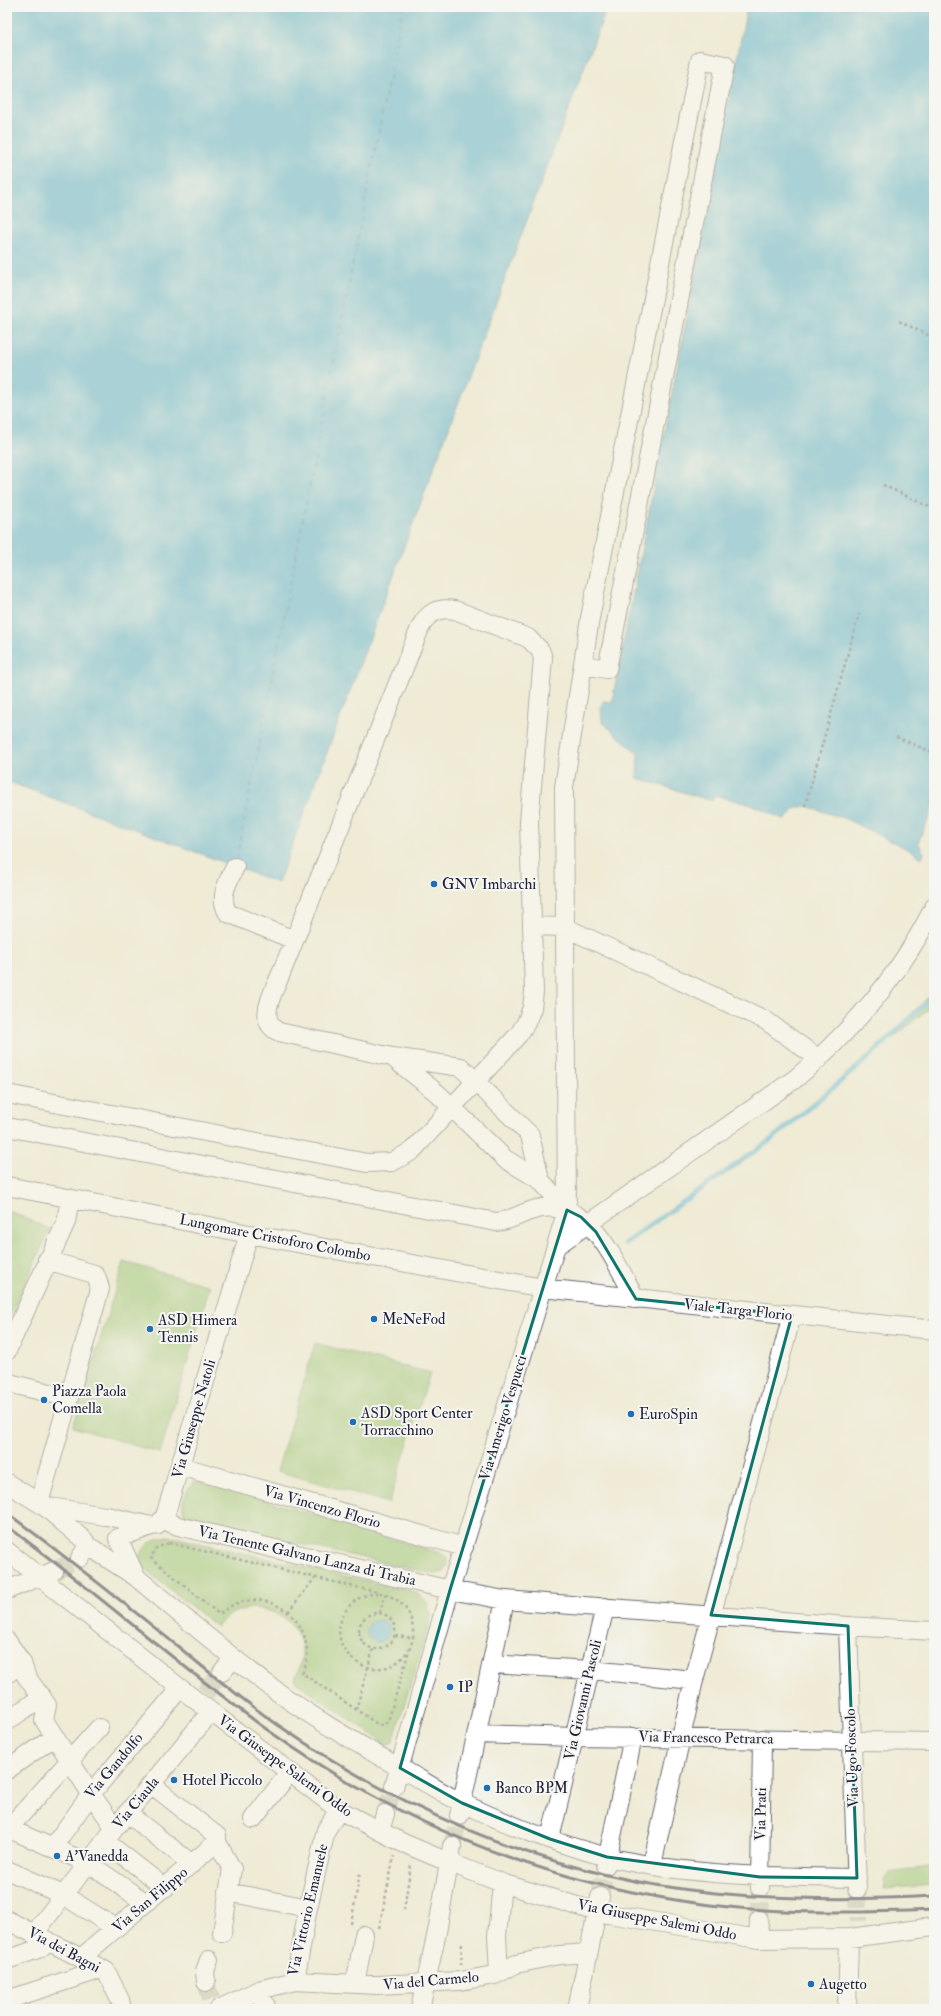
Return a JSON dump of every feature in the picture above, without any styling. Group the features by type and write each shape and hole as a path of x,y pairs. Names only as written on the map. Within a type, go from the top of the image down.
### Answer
{"street":[{"name":"Via Amerigo Vespucci","path":"394,1786 450,1590 567,1210 564,787 590,618 700,60 725,65 665,371"},
{"path":"583,665 607,670 665,371 639,366"},
{"path":"7,1094 367,1163 392,1162 412,1151 452,1108 476,1082 519,1034 532,1008 534,992 529,822 543,658 535,643 528,638 455,610 438,610 430,614 420,628 294,940 266,1016 270,1026 279,1032 392,1057 461,1067 476,1082 530,1135 540,1180"},
{"path":"235,867 223,896 223,902 228,913 294,940"},
{"path":"556,1246 795,1079 819,1059 864,1013 893,977 922,932 934,907"},
{"path":"532,926 564,927 765,1020 819,1059"},
{"path":"392,1057 452,1108 505,1159 540,1180 567,1210 589,1224 596,1232 636,1299"},
{"path":"7,1127 496,1222 513,1219 527,1212 542,1208 567,1210"},
{"name":"Lungomare Cristoforo Colombo","path":"7,1186 248,1234 543,1288"},
{"path":"7,1351 47,1260 66,1222 70,1198"},
{"name":"Via Giuseppe Natoli","path":"157,1523 180,1466 248,1234"},
{"path":"42,1504 100,1284 94,1274 88,1271 47,1260"},
{"name":"Viale Targa Florio","path":"543,1288 934,1330"},
{"path":"652,1865 694,1680 792,1315"},
{"path":"7,1380 13,1384 69,1398"},
{"name":"Via Vincenzo Florio","path":"180,1466 464,1547"},
{"path":"7,1483 42,1504 87,1549 136,1576 234,1658 300,1708 353,1742 400,1768 461,1810 607,1861 652,1865 760,1883"},
{"name":"Via Tenente Galvano Lanza di Trabia","path":"42,1504 106,1516 178,1526 450,1590 505,1600 848,1626 934,1630"},
{"path":"87,1549 83,1530 85,1524 93,1517 106,1516 115,1523 118,1538 136,1576"},
{"path":"87,1549 99,1551 110,1548 118,1538 157,1523"},
{"name":"Via Giuseppe Salemi Oddo","path":"7,1551 48,1574 180,1688 205,1702 339,1810 416,1848 450,1854 502,1883 758,1939 934,1927"},
{"path":"7,1590 48,1574"},
{"path":"461,1810 505,1600"},
{"name":"Via Giovanni Pascoli","path":"550,1840 605,1607"},
{"name":"Via Ugo Foscolo","path":"760,1883 857,1884 848,1626"},
{"path":"7,1641 22,1664 26,1676 47,1705 44,1720 91,1794 110,1834 164,1888"},
{"path":"222,1672 234,1658"},
{"path":"7,1674 22,1664"},
{"path":"492,1664 590,1670 694,1680"},
{"name":"Via Gandolfo","path":"52,1848 91,1794 180,1688"},
{"path":"7,1721 42,1697"},
{"name":"Via Ciaula","path":"41,1937 63,1895 151,1784 205,1702"},
{"path":"99,1728 8,1828 88,1863 146,1904"},
{"name":"Via Francesco Petrarca","path":"477,1734 574,1737 682,1737 934,1742"},
{"path":"7,1770 54,1737"},
{"path":"607,1861 633,1737"},
{"name":"Via Prati","path":"760,1883 762,1739"},
{"path":"253,1819 290,1772"},
{"path":"151,1784 217,1836 218,1842 232,1869 222,1933"},
{"name":"Via Vittorio Emanuele","path":"218,2009 259,1990 296,1981 308,1908 326,1830 339,1810"},
{"path":"127,1813 192,1864"},
{"path":"380,1831 385,1814"},
{"name":"Via San Filippo","path":"7,2000 93,1972 89,1963 116,1928 218,1842"},
{"path":"420,2009 437,1932 450,1854"},
{"path":"7,1870 63,1895 116,1928"},
{"path":"499,1973 497,1936 502,1883"},
{"path":"228,1892 308,1908"},
{"path":"577,2009 598,1904"},
{"name":"Via dei Bagni","path":"7,1920 106,1971 122,2009"},
{"path":"758,1939 759,1920"},
{"path":"847,2009 855,1932"},
{"path":"355,1984 364,1935"},
{"path":"7,1960 43,1947 41,1937"},
{"name":"Via del Carmelo","path":"296,1981 355,1984 425,1984 460,1981 499,1973 516,1964 559,1955 588,1953"},
{"path":"206,1982 205,1971 208,1960"},
{"path":"259,1990 267,2009"}],"path":[{"path":"899,321 934,338"},
{"path":"883,485 934,509"},
{"path":"806,806 859,614"},
{"path":"896,737 934,753"},
{"path":"168,1543 385,1594 396,1598 405,1606 412,1621 413,1638 390,1718 386,1723 379,1725 302,1672 305,1669 308,1652 305,1635 297,1620 288,1612 269,1601 251,1600 234,1604 219,1614 150,1558 156,1548 168,1543"},
{"path":"288,1612 315,1578"},
{"path":"385,1594 372,1593 355,1601 343,1615 339,1627 340,1639 345,1651 353,1660 368,1667 377,1668 389,1666 400,1660 409,1650 413,1638"},
{"path":"380,1613 385,1594"},
{"path":"372,1613 380,1613 390,1618 394,1623 395,1636 393,1641 384,1649 373,1649 363,1643 360,1638 360,1626 367,1616 372,1613"},
{"path":"395,1636 413,1638"},
{"path":"356,1710 373,1649"},
{"path":"360,1873 350,1933 377,1937 399,1840"},
{"path":"404,1910 410,1870 416,1848"},
{"path":"460,1981 462,1941"}],"highlighted area":[{"path":"567,1210 581,1217 596,1232 636,1299 792,1315 711,1615 848,1626 857,1878 760,1877 607,1857 550,1839 462,1803 400,1768 450,1590"}],"green space":[{"path":"934,991 934,1004 861,1064"},
{"path":"7,1210 50,1229 7,1323"},
{"name":"ASD Himera Tennis","path":"124,1262 210,1286 160,1453 73,1427"},
{"name":"ASD Sport Center Torracchino","path":"315,1343 430,1373 389,1503 277,1471"},
{"path":"195,1481 201,1481 440,1553 446,1557 448,1566 444,1572 435,1574 188,1519 183,1510 184,1499"},
{"path":"168,1536 415,1592 427,1602 431,1617 393,1742 387,1745 294,1681 300,1666 302,1651 300,1639 294,1628 286,1620 275,1613 263,1609 251,1608 239,1610 228,1616 217,1627 136,1562 148,1544 156,1539"},
{"path":"934,1866 934,1885 884,1889 886,1878 890,1873"}],"water":[{"path":"7,7 607,7 278,883 7,781"},
{"path":"747,7 934,7 934,806 918,842 924,853 922,858 911,851 846,819 806,806 796,808 785,820 755,806 715,795 712,801 637,778 638,754 602,722 601,708 603,701 612,702"},
{"path":"378,1620 386,1623 389,1631 386,1639 378,1642 370,1639 367,1631 370,1623"}],"waterway":[{"path":"625,1243 772,1139 861,1064 934,996"}],"ferry route":[{"path":"237,858 403,7"}],"tunnel":[{"path":"54,1571 80,1558"},
{"path":"205,1693 222,1672"},
{"path":"385,1814 394,1787"},
{"path":"452,1846 459,1816"},
{"path":"600,1897 606,1865"},
{"path":"759,1920 760,1888"},
{"path":"857,1890 858,1921"},
{"path":"206,1982 214,2009"}],"railway":[{"path":"7,1513 50,1545 239,1696 278,1725 328,1758 379,1787 432,1814 486,1837 541,1857 597,1873 655,1885 715,1893 824,1899 934,1896"},
{"path":"7,1526 203,1681 269,1731 319,1765 371,1795 424,1822 479,1846 535,1866 592,1883 651,1896 710,1905 766,1910 822,1912 934,1910"}],"place":[{"name":"GNV Imbarchi","path":"434,884"},
{"name":"MeNeFod","path":"374,1319"},
{"name":"ASD Himera Tennis","path":"150,1329"},
{"name":"Piazza Paola Comella","path":"44,1400"},
{"name":"EuroSpin","path":"631,1414"},
{"name":"ASD Sport Center Torracchino","path":"353,1422"},
{"name":"IP","path":"450,1687"},
{"name":"Hotel Piccolo","path":"174,1780"},
{"name":"Banco BPM","path":"487,1788"},
{"name":"A'Vanedda","path":"57,1856"},
{"name":"Augetto","path":"811,1984"}]}
